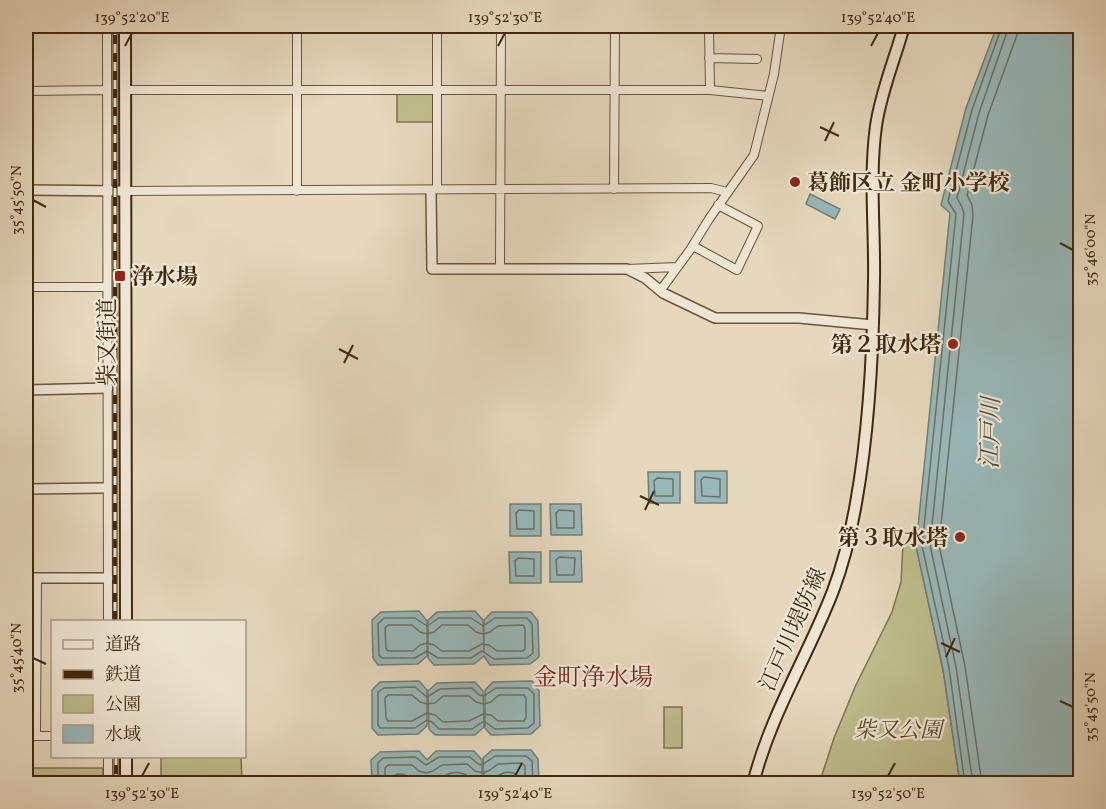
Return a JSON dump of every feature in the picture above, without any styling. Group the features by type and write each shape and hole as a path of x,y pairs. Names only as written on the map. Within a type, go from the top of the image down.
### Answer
{"main road":[{"name":"柴又街道","path":"125,26 126,620"},
{"name":"江戸川堤防線","path":"753,783 772,726 834,590 848,543 863,455 873,325 873,173 876,128 880,100 904,26"},
{"path":"126,758 126,783"}],"street":[{"path":"107,26 108,388 105,488 108,620"},
{"path":"297,26 297,191"},
{"path":"437,26 432,268 677,267"},
{"path":"500,268 501,26"},
{"path":"614,189 615,26"},
{"path":"709,26 710,90"},
{"path":"660,291 754,155 781,26"},
{"path":"710,58 757,58"},
{"path":"26,91 107,90"},
{"path":"125,90 710,90 768,96"},
{"path":"26,190 711,188 727,192"},
{"path":"693,246 737,270 758,226 718,205"},
{"path":"627,269 645,278 660,291 715,318 799,318 873,325"},
{"path":"26,287 107,286"},
{"path":"108,388 26,390 26,578 108,578"},
{"path":"26,489 105,488"},
{"path":"28,783 37,578"},
{"path":"30,736 51,736"},
{"path":"108,758 108,783"}],"green space":[{"path":"397,94 435,94 435,122 397,122"},
{"name":"柴又公園","path":"903,545 916,546 943,670 960,783 819,784 834,738 855,687 892,612 901,582"},
{"path":"26,586 33,593 33,724 26,730"},
{"path":"664,707 682,707 682,748 664,748"},
{"path":"161,758 241,758 242,783 161,783"},
{"path":"33,768 103,768 103,783 33,783"}],"water":[{"name":"江戸川","path":"997,26 1080,26 1080,783 960,783 943,669 916,546 950,213 941,205 966,108"},
{"path":"810,194 840,209 835,219 806,204"},
{"path":"695,471 727,471 727,503 695,503"},
{"path":"648,472 680,472 680,503 649,503"},
{"path":"510,504 541,504 541,536 510,536"},
{"path":"550,504 581,504 582,535 551,535"},
{"path":"550,551 581,551 582,582 550,582"},
{"path":"509,552 541,552 541,583 510,583"},
{"path":"419,611 427,621 427,656 418,664 378,665 373,658 372,620 381,612"},
{"path":"475,611 483,620 484,652 484,620 492,612 531,612 538,621 539,657 530,664 490,665 484,656 474,664 434,665 428,658 428,620 437,612"},
{"path":"419,681 427,690 427,726 418,734 378,735 372,728 372,690 380,682"},
{"path":"532,681 539,691 540,726 531,734 491,735 485,728 485,690 493,682"},
{"path":"475,682 483,691 484,727 475,735 435,735 429,729 428,691 437,683"},
{"path":"492,750 531,750 538,759 539,783 484,783 483,758"},
{"path":"419,751 427,760 436,751 474,751 482,760 482,783 372,783 371,760 380,752"}],"railway":[{"path":"115,26 115,620"},
{"path":"116,758 116,784"}],"place":[{"name":"葛飾区立 金町小学校","path":"795,182"},
{"name":"浄水場","path":"120,276"},
{"name":"第２取水塔","path":"953,344"},
{"name":"第３取水塔","path":"960,537"}],"district":[{"name":"金町浄水場","path":"593,677"}]}
